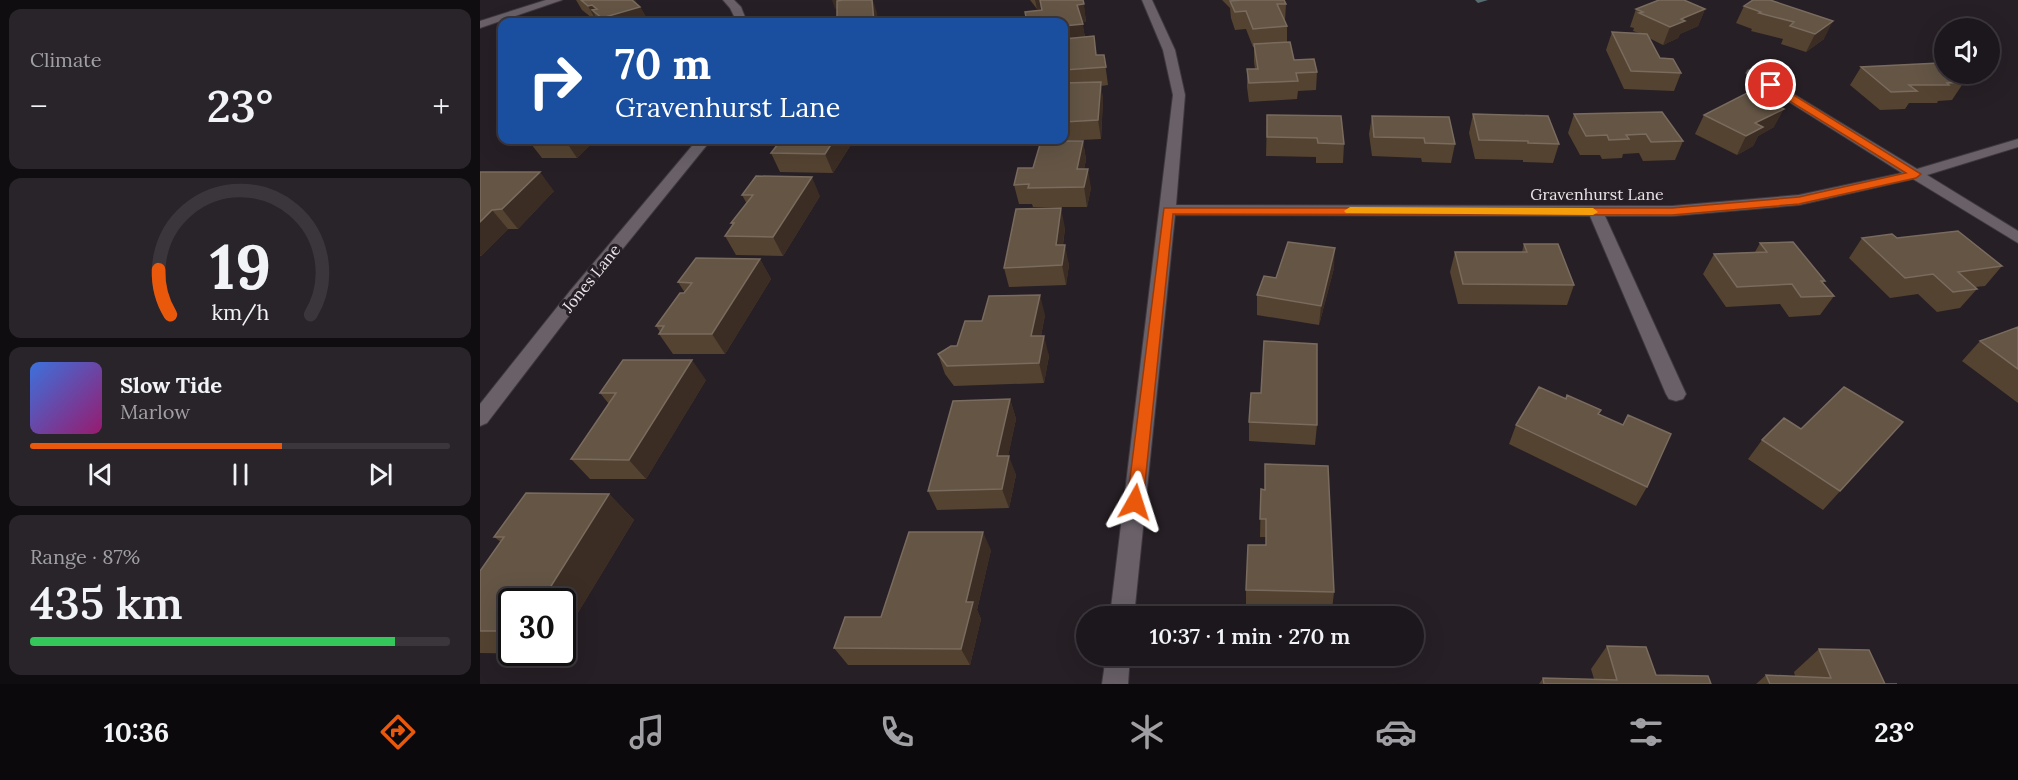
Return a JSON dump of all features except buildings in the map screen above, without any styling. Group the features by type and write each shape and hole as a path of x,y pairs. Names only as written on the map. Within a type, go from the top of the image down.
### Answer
{"street":[{"path":"502,18 557,0"},
{"path":"728,0 735,7 740,18"},
{"path":"1123,606 1179,95 1169,50 1147,0"},
{"path":"480,25 498,19"},
{"path":"1752,73 2018,238"},
{"name":"Gravenhurst Lane","path":"1168,210 1672,212 1799,200 1916,174 2018,143"},
{"name":"Jones Lane","path":"480,418 576,295 701,144"},
{"path":"1596,212 1676,394"},
{"path":"1115,684 1117,666"}],"waterway":[{"path":"1478,1 1484,0"}],"slow traffic":[{"path":"1350,211 1593,212"}],"route":[{"path":"1135,502 1168,210 1672,212 1799,200 1916,174 1771,85"}]}
